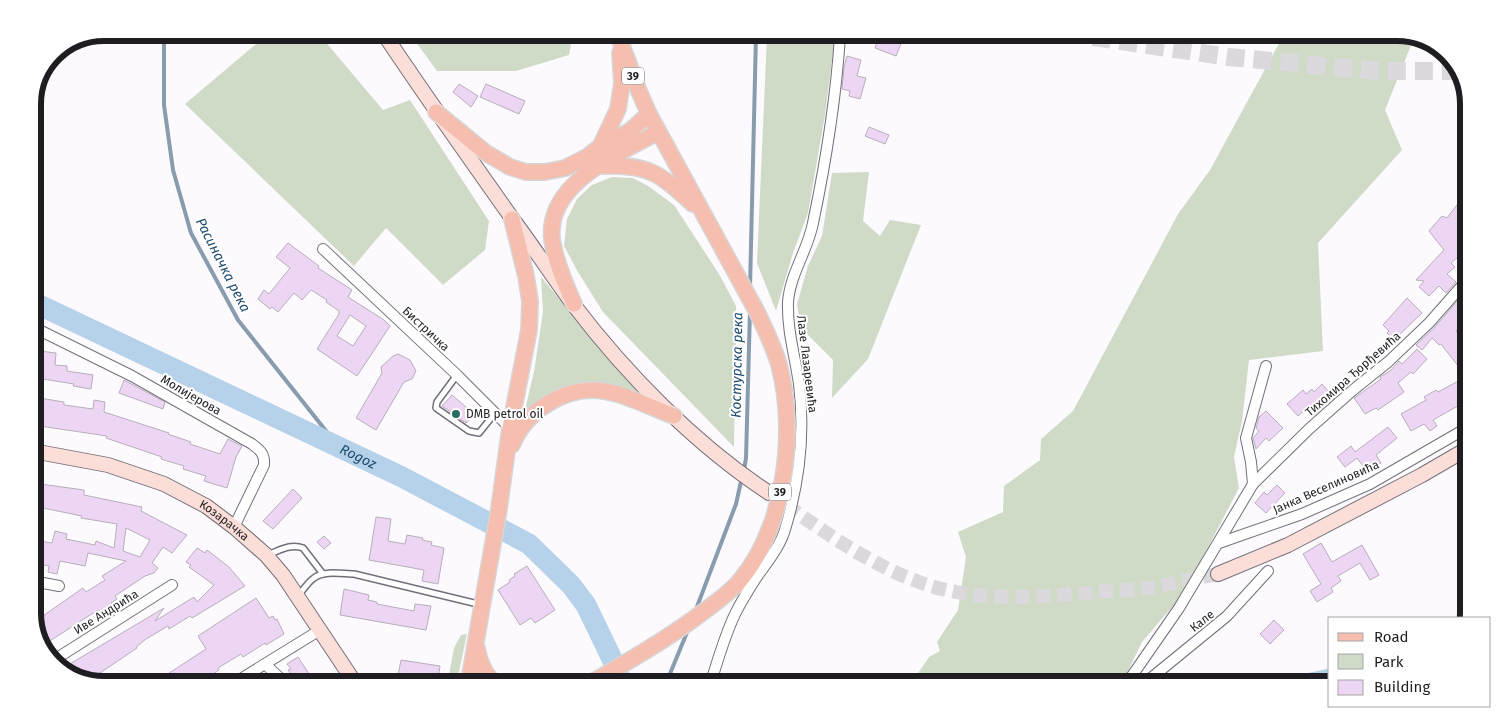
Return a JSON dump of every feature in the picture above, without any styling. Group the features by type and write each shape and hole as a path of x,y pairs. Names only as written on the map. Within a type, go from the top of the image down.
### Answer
{"main road":[{"path":"389,41 436,112 512,219 574,304 619,360 674,416 734,469 764,490"},
{"path":"600,147 618,109 622,83 619,41"},
{"name":"39","path":"603,676 662,641 718,601 738,583 754,561 766,538 778,501 785,466 786,424 783,389 778,364 757,312 649,114 621,41"},
{"path":"436,112 486,153 510,167 526,172 545,172 565,168 630,131 649,114"},
{"path":"574,304 555,254 552,237 554,218 562,200 578,180 658,132"},
{"path":"600,166 634,166 657,175 670,182 704,213"},
{"path":"470,676 494,539 510,428 529,330 530,301 512,219"},
{"path":"506,460 516,435 534,414 565,394 581,390 612,391 674,416"},
{"name":"Козарачка","path":"41,452 108,465 164,484 206,506 266,555 283,575 350,676"},
{"path":"1218,574 1258,559 1310,534 1460,453"},
{"path":"476,641 479,659 488,676"}],"street":[{"name":"Лазе Лазаревића","path":"713,676 735,615 756,579 774,554 786,528 795,493 801,458 802,410 790,342 788,300 792,280 813,224 838,72 840,41"},
{"name":"Бистричка","path":"323,249 457,375 510,428"},
{"name":"Тихомира Ђорђевића","path":"1132,676 1160,636 1219,543 1253,484 1309,429 1402,349 1429,323 1460,287"},
{"name":"Молијерова","path":"41,331 132,376 252,444 260,451 264,457 264,465 234,527"},
{"path":"1253,484 1252,462 1246,438 1266,366"},
{"name":"Јанка Веселиновића","path":"1219,543 1302,514 1370,484 1460,432"},
{"name":"Кале","path":"1154,676 1227,616 1268,572"},
{"path":"41,583 59,586"},
{"name":"Иве Андрића","path":"60,656 172,585"},
{"path":"245,676 320,630"},
{"path":"264,664 278,676"}],"lane":[{"path":"457,375 437,402 436,408 468,431 475,433 479,433 495,413"},
{"path":"266,555 292,546 298,546 303,548 323,574"},
{"path":"298,596 315,576 323,574 354,574 482,606"}],"green space":[{"path":"260,41 325,41 383,110 410,100 489,221 485,250 443,285 386,228 354,266 185,104"},
{"path":"415,41 572,41 569,55 516,71 437,71"},
{"path":"767,41 834,41 825,115 808,213 793,253 776,311 757,263"},
{"path":"1280,41 1396,41 1412,43 1385,110 1402,150 1318,243 1323,351 1249,360 1242,421 1234,457 1239,488 1179,599 1142,642 1125,676 916,676 929,657 940,651 937,642 958,610 966,557 958,532 1003,512 1004,486 1040,460 1041,439 1073,411 1178,214 1210,170"},
{"path":"869,172 863,221 880,236 890,220 921,225 868,359 832,398 833,360 801,328 797,304 808,266 822,236 832,173"},
{"path":"612,177 633,178 648,186 674,205 719,274 736,306 734,447 603,312 564,246 567,219 577,199 592,185"},
{"path":"541,277 638,392 611,385 588,385 522,422 534,372 543,312"},
{"path":"467,634 458,676 449,676 454,648 461,635"}],"building":[{"path":"877,41 902,41 896,56 875,48"},
{"path":"847,56 861,60 857,76 866,78 860,99 849,96 850,91 842,89"},
{"path":"459,84 478,96 471,107 453,92"},
{"path":"486,84 525,101 519,114 480,97"},
{"path":"869,127 889,135 885,144 865,136"},
{"path":"1460,201 1460,255 1451,263 1455,267 1447,274 1456,282 1446,293 1439,286 1429,296 1419,287 1424,281 1416,280 1444,250 1429,231 1442,216 1447,218"},
{"path":"288,243 319,266 318,268 352,290 348,297 384,320 390,326 357,376 317,349 339,314 339,311 326,302 327,300 311,290 302,300 294,293 278,312 272,307 270,309 258,299 264,290 269,294 290,268 276,257","holes":["350,315 366,326 353,346 337,336"]},
{"path":"1407,298 1422,313 1394,340 1387,333 1389,331 1383,325"},
{"path":"1460,298 1460,326 1456,331 1460,336 1460,368 1441,344 1439,345 1432,338 1422,350 1416,345 1434,328"},
{"path":"1417,349 1427,359 1413,374 1411,372 1398,383 1404,392 1378,410 1376,408 1365,414 1354,398 1381,379 1380,377 1390,371 1399,361 1402,364"},
{"path":"41,351 56,353 55,365 67,366 67,371 93,375 91,389 73,386 74,384 41,379"},
{"path":"398,354 410,360 416,371 412,379 404,382 376,430 356,418 382,373 381,367"},
{"path":"124,380 165,402 163,409 119,393"},
{"path":"1460,380 1460,405 1433,420 1437,426 1430,431 1424,424 1411,431 1401,414 1426,400 1424,397 1436,390 1438,392"},
{"path":"1322,384 1334,398 1313,416 1307,408 1298,416 1287,404 1303,390 1306,394 1312,389 1314,392"},
{"path":"452,395 474,414 466,423 442,406"},
{"path":"41,398 64,402 64,405 93,409 94,400 105,402 104,412 169,433 191,442 190,444 220,454 228,439 242,446 236,457 227,488 204,481 206,476 183,469 184,466 106,438 107,436 41,426"},
{"path":"1266,411 1283,428 1269,441 1266,438 1256,449 1253,438 1259,431 1256,428 1259,417"},
{"path":"1388,427 1397,438 1376,455 1381,463 1368,473 1357,458 1345,467 1337,457 1351,446 1355,452"},
{"path":"41,484 84,490 84,495 142,507 141,511 187,535 172,553 163,547 152,563 158,568 154,573 145,576 115,596 117,599 99,613 98,610 49,642 42,625 41,617 83,588 86,592 105,580 102,576 126,561 88,553 85,566 60,561 57,574 48,572 49,566 41,564 41,541 52,543 55,531 67,534 66,539 95,545 96,541 114,548 117,524 81,518 82,516 41,508","holes":["126,528 150,540 140,557 123,551"]},
{"path":"1277,485 1285,493 1266,513 1255,503 1264,492 1267,495"},
{"path":"293,489 302,498 273,529 263,521"},
{"path":"376,517 391,519 388,541 405,544 407,535 423,538 422,540 432,542 431,545 444,548 438,584 422,581 424,570 369,560"},
{"path":"324,536 331,543 324,549 317,542"},
{"path":"1321,543 1332,562 1362,545 1379,575 1370,580 1360,563 1338,576 1341,581 1331,588 1333,592 1317,602 1310,591 1321,584 1303,554"},
{"path":"197,548 205,553 207,550 229,567 245,586 192,618 190,616 169,629 168,626 146,639 137,648 96,675 80,671 69,665 164,608 155,621 194,597 197,602 214,585 189,567 191,565 186,562"},
{"path":"527,566 555,610 535,623 531,618 520,625 498,590 510,582 509,580 515,576 514,574"},
{"path":"344,589 369,595 368,600 377,602 377,604 414,611 415,604 431,606 426,630 340,615"},
{"path":"256,598 269,618 273,616 275,620 277,619 284,634 243,657 241,654 218,668 219,670 210,676 165,676 206,649 198,636"},
{"path":"1274,620 1284,630 1270,644 1260,634"},
{"path":"298,657 310,676 292,676 288,670 291,669 287,664"},
{"path":"401,660 440,666 439,676 398,676"}],"waterway":[{"name":"Расиначка река","path":"164,41 164,105 173,170 191,233 238,320 338,446"},
{"name":"Костурска река","path":"750,288 756,41"},
{"name":"Rogoz","path":"41,306 402,477 529,544 571,585 586,605 619,676"},
{"name":"Костурска река","path":"744,470 746,458 750,310"},
{"name":"Костурска река","path":"695,612 736,504 742,477"},
{"name":"Костурска река","path":"669,676 688,630"}],"tunnel":[{"path":"1120,41 1229,57 1376,71 1450,71"},
{"path":"769,493 841,542 879,564 919,582 963,593 1008,597 1076,594 1148,588 1218,574"}],"place":[{"name":"DMB petrol oil","path":"456,414"}]}
